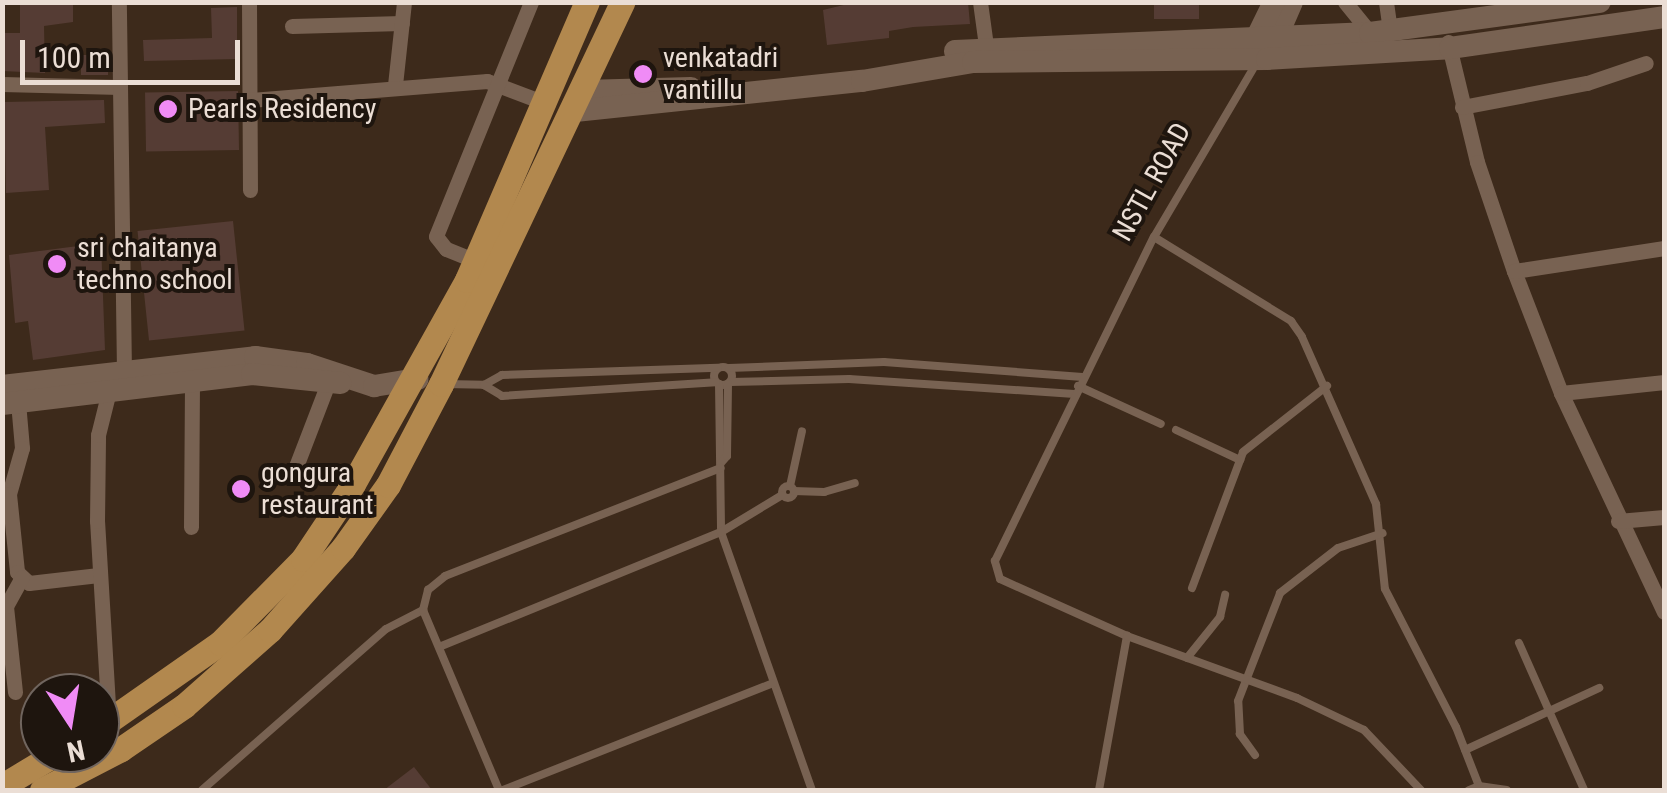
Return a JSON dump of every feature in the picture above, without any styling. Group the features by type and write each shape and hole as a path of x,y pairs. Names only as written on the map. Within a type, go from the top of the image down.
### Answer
{"main road":[{"path":"120,713 220,643 303,558 429,381 580,101 622,2"},
{"path":"42,790 121,750 184,706 270,630 343,548 388,485 476,261 548,104 582,10"}],"street":[{"path":"103,673 98,435 108,391 124,372 119,2"},
{"path":"248,2 250,190"},
{"path":"395,85 404,2"},
{"path":"476,261 446,249 436,236 531,2"},
{"path":"604,41 612,2"},
{"path":"980,2 986,46"},
{"name":"NSTL ROAD","path":"1260,52 1274,2"},
{"path":"1260,52 1292,2"},
{"path":"1345,2 1380,32"},
{"path":"1380,32 1386,2"},
{"path":"580,101 762,83 986,46 1260,52 1502,11 1600,2"},
{"path":"580,101 862,82 973,62 1450,48 1664,17"},
{"path":"292,26 402,24"},
{"path":"1443,24 1462,107 1514,271 1561,393 1664,612"},
{"path":"1462,107 1587,83 1646,64"},
{"path":"2,84 120,87"},
{"path":"250,100 395,85 495,84 548,104"},
{"path":"1514,271 1664,248"},
{"path":"8,398 124,372 281,358 354,383 374,386 429,381"},
{"path":"8,398 252,374 328,384 354,383"},
{"path":"191,528 192,380"},
{"path":"1561,393 1664,382"},
{"path":"295,469 328,384"},
{"path":"8,398 22,448 8,494 22,577 6,606 14,692"},
{"path":"1618,521 1664,517"},
{"path":"22,577 36,583 99,575"}],"lane":[{"name":"NSTL ROAD","path":"1260,52 1154,237 1078,386 994,572 1126,636 1242,676 1364,730 1421,790"},
{"path":"1154,237 1291,321 1327,386 1383,533 1389,599 1466,750 1480,786"},
{"path":"484,385 502,375 884,362 1078,386 1161,424"},
{"path":"718,368 723,383 727,456 721,466 721,532 812,790"},
{"path":"723,383 729,368"},
{"path":"429,381 484,385 502,396 723,383 866,380 1078,386"},
{"path":"1192,588 1240,460 1270,424 1327,386"},
{"path":"1176,430 1240,460"},
{"path":"440,646 721,532 782,495 789,499 802,431"},
{"path":"721,466 446,576 428,590 423,610 501,790 773,683"},
{"path":"792,488 824,492 854,482"},
{"path":"1254,755 1238,720 1242,676 1293,577 1338,548 1383,533"},
{"path":"1187,658 1220,617 1225,595"},
{"path":"202,790 386,629 423,610"},
{"path":"1099,790 1126,636"},
{"path":"1519,643 1584,790"},
{"path":"1466,750 1598,688"},
{"path":"1469,790 1480,786 1506,790"}],"building":[{"path":"20,2 73,2 73,22 44,26 45,73 2,71 2,33 20,33"},
{"path":"856,2 968,2 970,24 913,27 889,31 889,38 827,45 823,10"},
{"path":"1154,2 1199,2 1199,19 1154,19"},
{"path":"237,7 237,59 144,61 143,40 212,38 211,8"},
{"path":"81,55 108,55 108,75 81,75"},
{"path":"238,91 239,150 146,152 145,93"},
{"path":"104,100 105,123 45,127 49,190 6,193 4,102"},
{"path":"233,221 244,330 149,340 138,231"},
{"path":"101,243 105,350 33,360 28,321 15,323 9,255"},
{"path":"414,767 432,790 384,790"}],"place":[{"name":"venkatadri vantillu","path":"643,74"},
{"name":"Pearls Residency","path":"168,109"},
{"name":"sri chaitanya techno school","path":"57,264"},
{"name":"gongura restaurant","path":"241,489"}]}
